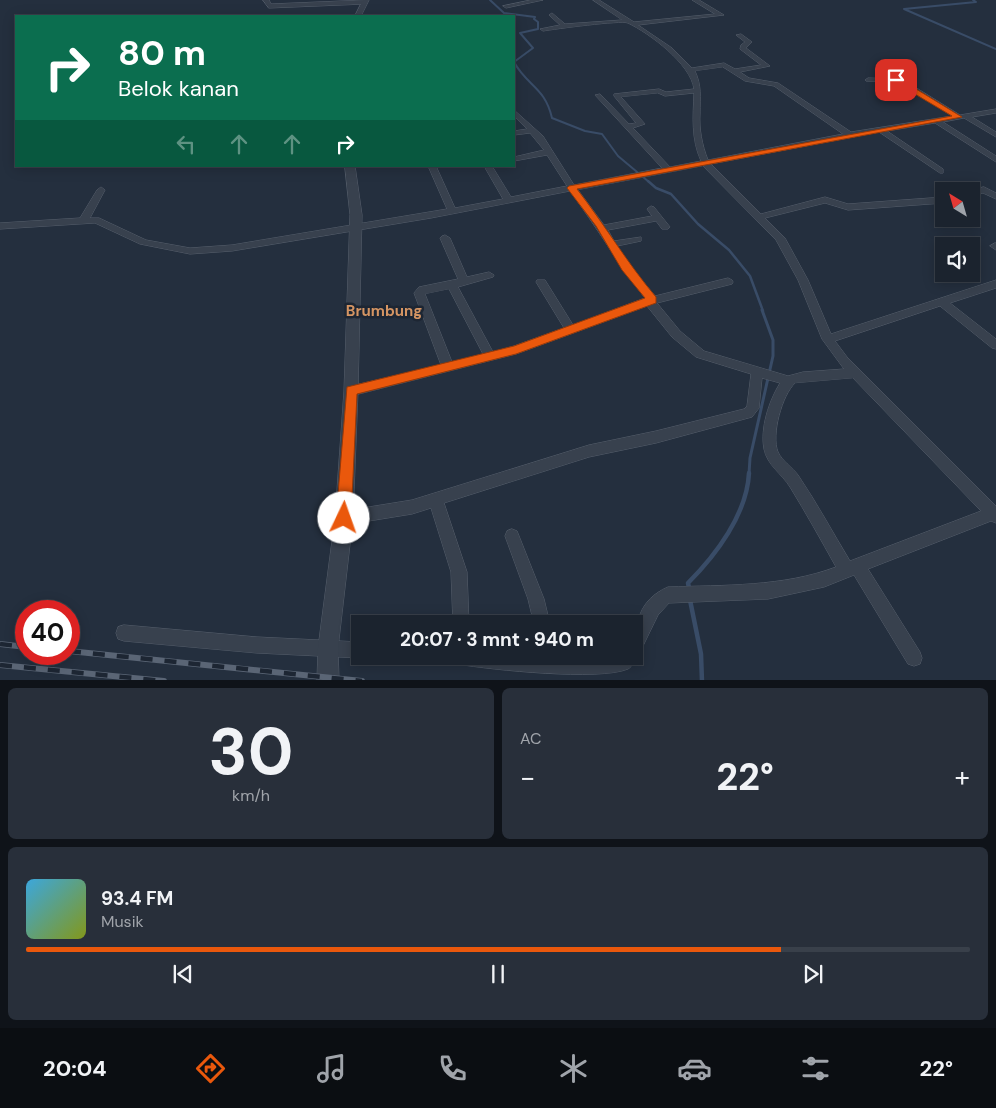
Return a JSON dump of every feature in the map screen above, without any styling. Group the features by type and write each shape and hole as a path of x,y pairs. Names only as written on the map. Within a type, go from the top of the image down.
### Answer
{"street":[{"path":"266,0 269,6 297,2 366,1 359,15"},
{"path":"506,6 540,0"},
{"path":"596,0 670,49 690,70 697,82 697,126 700,153 706,164 780,238 796,267 828,339 843,360 995,514 824,579 768,591 668,595 661,597 643,628"},
{"path":"543,29 721,15 695,0"},
{"path":"552,15 564,26"},
{"path":"736,71 767,66 744,49 743,46 749,42 739,35"},
{"path":"690,70 722,65 736,71 750,81 776,84 850,136"},
{"path":"868,80 900,81 996,135"},
{"path":"630,126 641,124 616,95 658,90 664,94 698,91"},
{"path":"598,95 630,126 668,170"},
{"path":"0,226 96,220 107,223 143,242 190,251 232,248 452,211 850,136 996,111"},
{"path":"515,113 533,130 572,188 602,228 639,286 676,334 700,354 785,379 855,373"},
{"path":"936,121 996,160"},
{"path":"515,133 533,130"},
{"path":"882,131 940,172"},
{"path":"515,159 548,152"},
{"path":"328,680 328,648 344,518 351,391 356,206 350,167"},
{"path":"432,167 452,211"},
{"path":"489,167 508,199"},
{"path":"84,220 101,190"},
{"path":"980,191 984,190 996,196"},
{"path":"758,217 825,200 848,207 935,201"},
{"path":"651,209 665,227"},
{"path":"602,228 658,218"},
{"path":"445,238 464,281"},
{"path":"612,244 638,239"},
{"path":"448,368 419,293 423,290 489,276"},
{"path":"541,282 571,331"},
{"path":"351,391 490,358 571,331 594,320 650,300 728,282"},
{"path":"452,284 490,358"},
{"path":"828,339 996,284"},
{"path":"941,301 996,345"},
{"path":"344,518 412,507 589,451 656,437 748,412 753,408 757,371"},
{"path":"785,379 772,423 771,451 793,479 914,658"},
{"path":"436,500 458,572 460,615"},
{"path":"512,536 536,599 540,615"},
{"path":"124,633 256,645 351,649"},
{"path":"558,665 577,670 613,668 620,665"}],"waterway":[{"path":"490,0 504,13 535,17 534,19 538,22 538,29 520,33 533,48 515,61"},
{"path":"973,0 976,2 904,9 996,49"},
{"path":"515,64 524,77 545,100 552,118 585,131 602,134 618,156 649,182"},
{"path":"648,181 656,188 671,194 698,224 729,250 750,276 763,311"},
{"path":"749,474 750,458 773,356 773,340 762,310"},
{"path":"689,588 688,583 719,547 736,518 743,504 749,473"},
{"path":"690,600 701,654 702,680"}],"railway":[{"path":"0,644 15,646"},
{"path":"80,652 352,680"},
{"path":"0,665 154,680"}],"district":[{"name":"Brumbung","path":"384,311"}],"route":[{"path":"344,518 351,391 516,350 652,300 626,268 600,225 572,188 959,117 901,81 896,80"}]}
